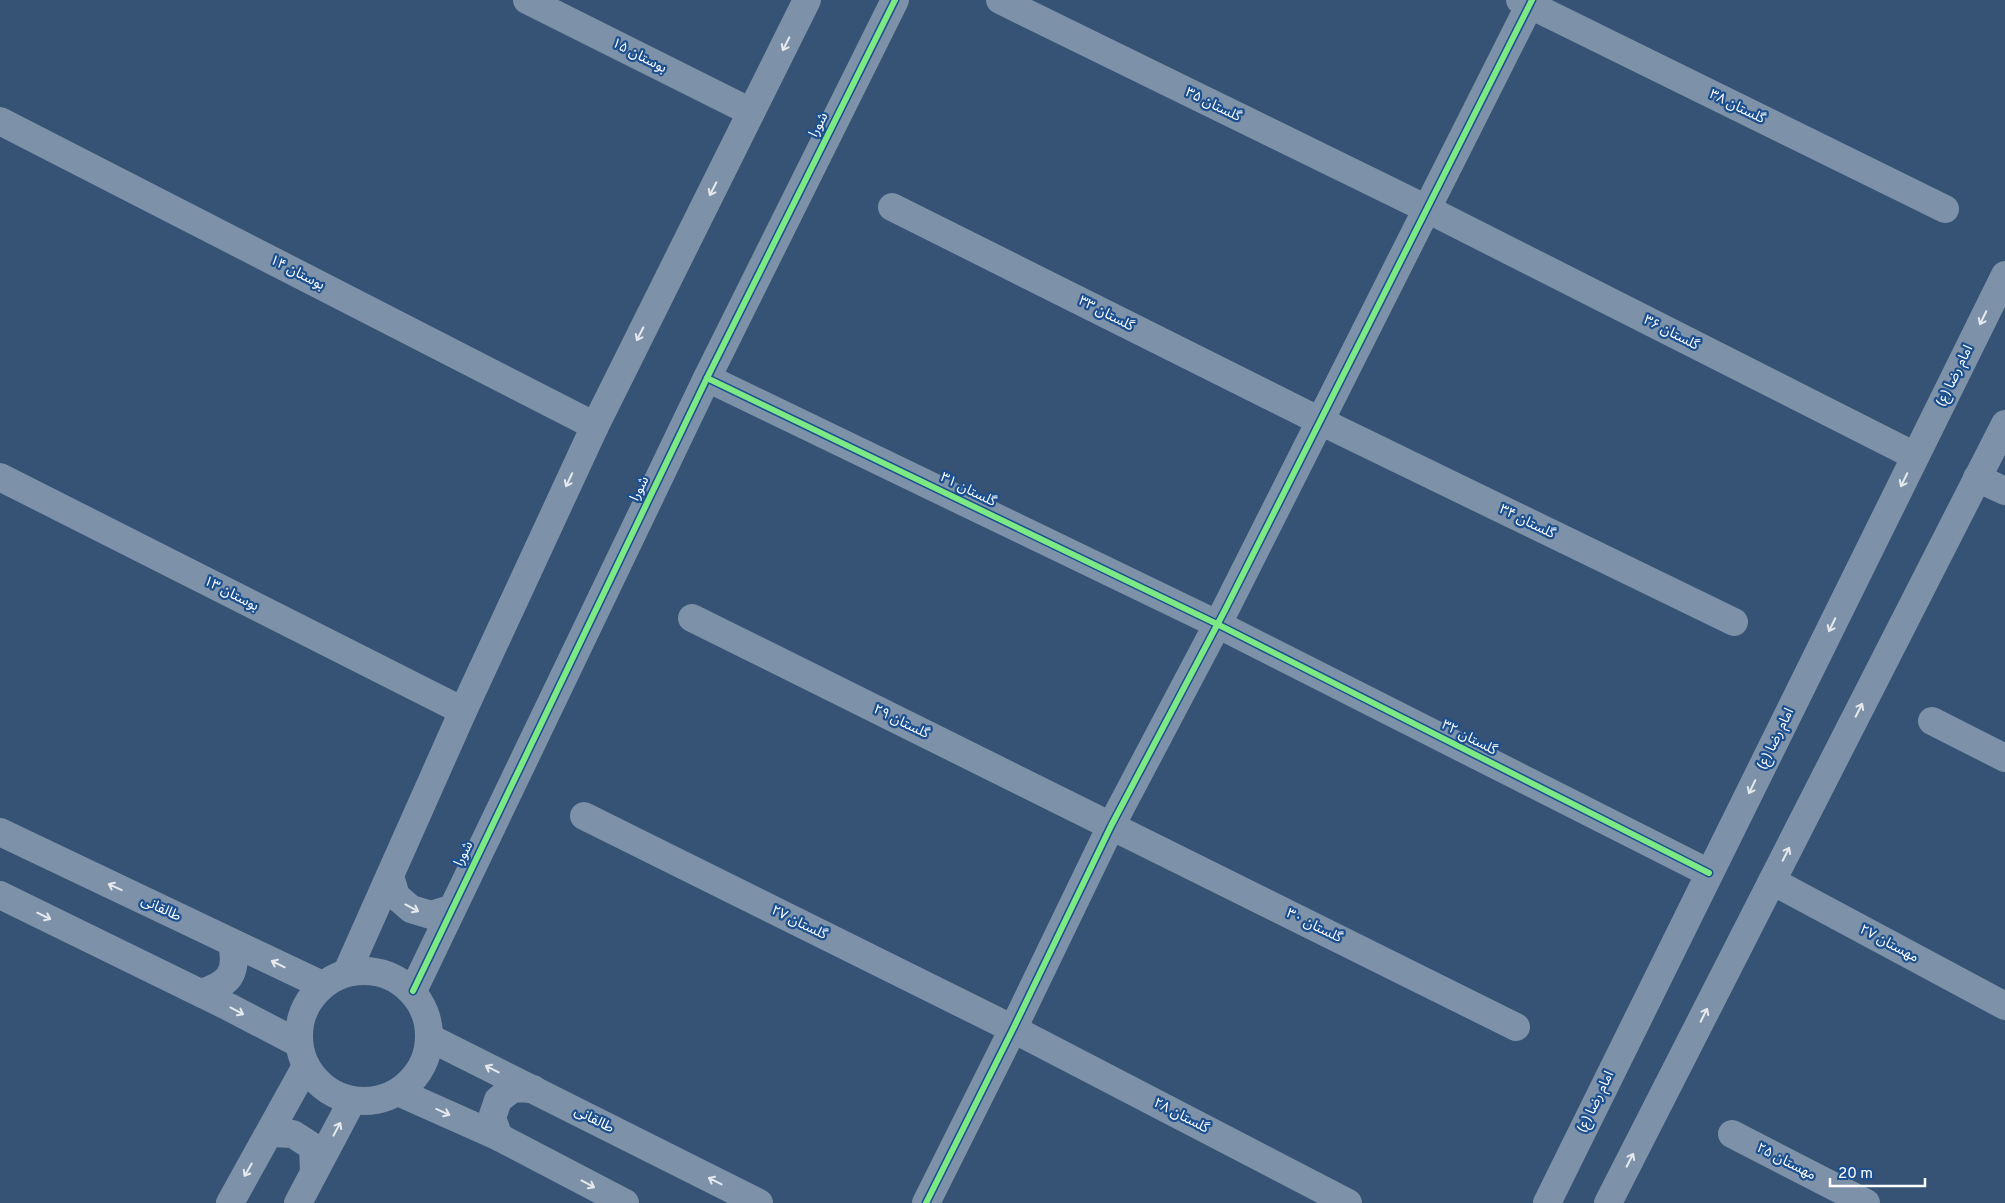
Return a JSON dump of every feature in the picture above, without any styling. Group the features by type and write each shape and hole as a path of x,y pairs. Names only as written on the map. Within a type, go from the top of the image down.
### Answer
{"street":[{"name":"بوستان ۱۵","path":"527,0 751,112"},
{"path":"347,972 462,711 595,426 808,0"},
{"name":"شورا","path":"412,991 707,378 896,0"},
{"name":"گلستان ۳۵","path":"1000,0 1427,209"},
{"path":"926,1203 1111,826 1218,624 1427,209 1527,2"},
{"name":"گلستان ۳۸","path":"1527,2 1945,209"},
{"name":"بوستان ۱۴","path":"0,121 595,426"},
{"name":"گلستان ۳۳","path":"892,207 1320,421"},
{"name":"گلستان ۳۶","path":"1427,209 1915,456"},
{"name":"امام رضا (ع)","path":"1546,1203 2005,275"},
{"name":"گلستان ۳۱","path":"707,378 1218,624"},
{"name":"گلستان ۳۴","path":"1320,421 1734,622"},
{"path":"1608,1203 2005,424"},
{"name":"بوستان ۱۳","path":"0,477 462,711"},
{"path":"1978,478 2005,492"},
{"name":"گلستان ۲۹","path":"692,618 1111,826"},
{"name":"گلستان ۳۲","path":"1218,624 1709,874"},
{"path":"1932,721 2005,758"},
{"name":"گلستان ۲۷","path":"584,816 1013,1029"},
{"name":"گلستان ۳۰","path":"1111,826 1516,1027"},
{"name":"طالقانی","path":"0,832 322,985"},
{"path":"390,876 396,896 411,910 431,915 451,909"},
{"name":"مهستان ۲۷","path":"1772,882 2005,1006"},
{"path":"0,895 201,994 302,1055 325,1089 352,1100 368,1102 384,1099 398,1092 415,1078 426,1059 430,1038 426,1013 412,991 394,977 371,971 347,972 334,977 322,985 308,1001 300,1021 302,1055 270,1133 230,1203"},
{"path":"201,994 218,988 230,976 236,960 232,942"},
{"name":"گلستان ۲۸","path":"1013,1029 1348,1203"},
{"name":"طالقانی","path":"430,1038 759,1203"},
{"path":"499,1137 492,1118 498,1100 513,1088 533,1089"},
{"path":"398,1092 499,1137 625,1203"},
{"path":"298,1203 352,1100"},
{"path":"270,1133 293,1134 313,1147 314,1172"},
{"name":"مهستان ۲۵","path":"1732,1134 1866,1203"}],"cycle path":[{"path":"413,991 707,378 895,0"},
{"path":"926,1203 1111,826 1225,610 1532,0"},
{"path":"707,378 1217,624 1709,873"}]}
